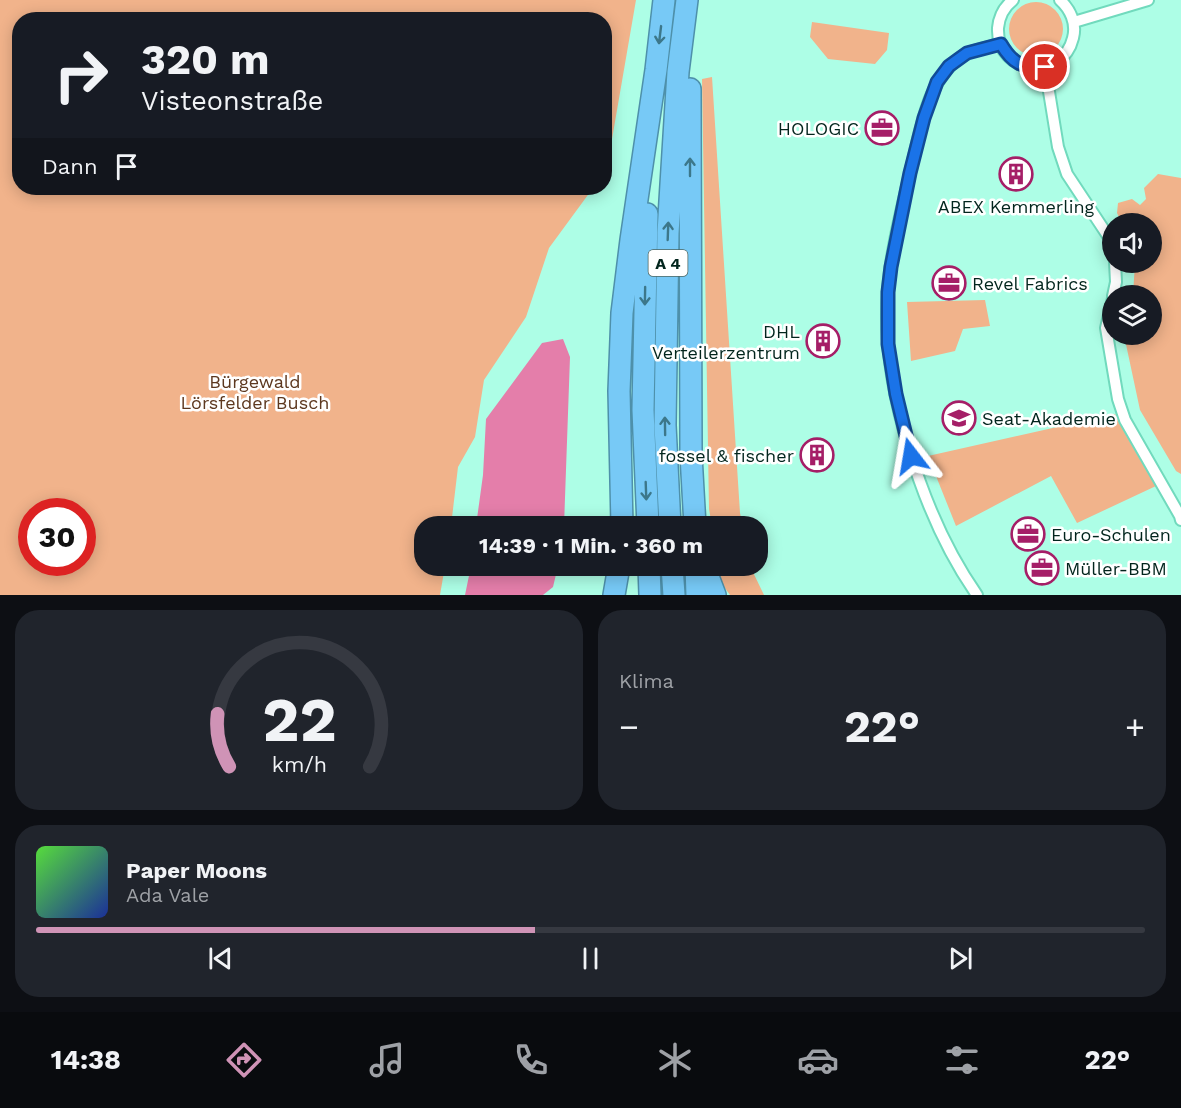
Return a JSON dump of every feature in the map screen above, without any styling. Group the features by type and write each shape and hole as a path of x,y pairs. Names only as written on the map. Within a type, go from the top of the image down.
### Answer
{"highway":[{"name":"A 4","path":"648,516 643,410 646,237 656,70 664,0"},
{"name":"A 4","path":"670,516 665,425 668,233 678,72 689,0"},
{"path":"689,0 691,455 694,516"},
{"path":"622,516 619,391 622,313 656,70"},
{"path":"614,595 619,576"},
{"path":"623,576 626,595"},
{"path":"649,576 650,595"},
{"path":"673,576 674,595"},
{"path":"696,576 697,595"},
{"path":"708,576 716,595"}],"street":[{"path":"1013,0 1003,11 999,22 998,33 1001,44 1014,61 1034,68 1056,63 1071,45 1074,22 1069,11 1059,0"},
{"path":"1074,22 1148,0"},
{"path":"977,595 946,543 931,511 911,456 896,394 888,344 888,292 910,173 924,118 937,82 949,66 967,53 1001,44"},
{"path":"1045,67 1058,147 1067,174 1102,227"},
{"path":"1109,345 1118,399 1125,420 1181,520"}],"green space":[{"name":"Bürgewald Lörsfelder Busch","path":"0,0 636,0 612,139 612,12 12,12 12,195 588,195 549,248 526,317 484,380 475,437 458,467 452,516 414,516 414,576 443,576 440,595 0,595"},
{"path":"1031,2 1041,2 1051,6 1059,14 1063,29 1059,44 1051,52 1041,56 1031,56 1021,52 1013,44 1009,34 1009,24 1013,14 1021,6"},
{"path":"812,22 889,33 887,50 875,64 828,59 810,37"},
{"path":"712,77 741,516 710,516 709,509 702,79"},
{"path":"1158,174 1181,178 1181,474 1176,471 1140,410 1126,345 1162,345 1162,285 1134,285 1134,273 1162,273 1162,213 1117,213 1118,203 1132,199 1140,205 1146,199 1144,188"},
{"path":"985,300 990,326 963,329 955,351 911,361 907,302"},
{"path":"1115,414 1156,486 1077,523 1051,476 956,526 928,456"},
{"path":"718,576 755,576 764,595 730,595"}],"shaded area":[{"path":"563,339 570,357 564,516 477,516 483,475 486,419 542,343"},
{"path":"469,576 556,576 553,587 543,595 465,595"}],"place":[{"name":"HOLOGIC","path":"882,128"},
{"name":"ABEX Kemmerling","path":"1016,174"},
{"name":"Revel Fabrics","path":"949,283"},
{"name":"DHL Verteilerzentrum","path":"823,341"},
{"name":"Seat-Akademie","path":"959,418"},
{"name":"fossel & fischer","path":"817,455"},
{"name":"Euro-Schulen","path":"1028,534"},
{"name":"Müller-BBM","path":"1042,568"}],"route":[{"path":"911,456 896,394 888,344 888,292 910,173 924,118 937,82 949,66 967,53 1001,44 1014,61 1034,68 1045,67"}]}
